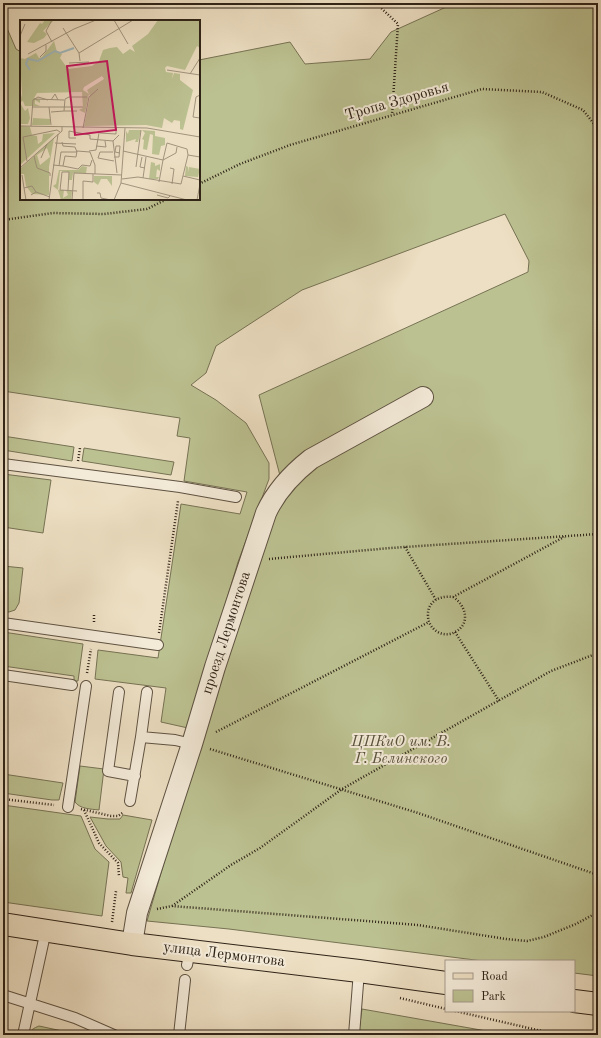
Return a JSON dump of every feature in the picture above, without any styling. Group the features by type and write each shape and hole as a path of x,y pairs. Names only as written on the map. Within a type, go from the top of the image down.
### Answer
{"main road":[{"name":"улица Лермонтова","path":"3,924 132,944 189,957 359,971 445,983"},
{"path":"575,1001 598,1004"}],"street":[{"name":"проезд Лермонтова","path":"132,944 137,913 192,744 215,667 271,501 298,469 311,459 423,397"}],"lane":[{"path":"3,464 180,487 236,497"},
{"path":"3,623 158,645"},
{"path":"3,675 72,685"},
{"path":"68,807 86,686"},
{"path":"119,692 108,771 134,776"},
{"path":"130,801 147,692"},
{"path":"141,737 175,740 192,744"},
{"path":"23,1035 46,930"},
{"path":"354,1035 359,971"},
{"path":"178,1035 185,980"},
{"path":"3,995 75,1018 114,1035"}],"path":[{"path":"372,3 378,5 398,24 392,115"},
{"name":"Тропа Здоровья","path":"200,184 240,164 290,145 482,89 510,89 542,92 583,110 598,129"},
{"path":"3,220 53,213 104,214 147,209 165,200"},
{"path":"158,645 180,487"},
{"path":"250,560 405,547 598,534"},
{"path":"453,598 566,536"},
{"path":"405,547 436,600"},
{"path":"442,597 453,598 462,604 466,614 463,625 455,632 445,634 435,631 429,622 428,617 430,607 436,600 442,597"},
{"path":"192,744 429,622"},
{"path":"455,632 499,701"},
{"path":"172,906 231,865 260,848 342,789 551,672 598,653"},
{"path":"192,744 418,813 598,875"},
{"path":"84,810 99,843 118,863 119,876"},
{"path":"112,923 116,891"},
{"path":"137,913 172,906 418,925 506,939 527,940 544,937 576,924 598,912"},
{"path":"459,1012 559,1035"}],"green space":[{"name":"ЦПКиО им. В. Г. Белинского","path":"455,3 598,3 598,976 575,973 575,960 475,960 229,929 147,921 218,677 284,491 259,395 528,272 529,261 505,214 302,290 216,346 206,373 191,385 216,400 246,423 269,463 269,479 238,562 188,728 161,722 166,688 95,679 98,650 158,658 181,504 240,514 247,492 184,481 190,438 177,436 180,418 3,391 3,19 16,49 20,51 20,200 200,200 200,60 290,42 305,64 370,59 391,32"},
{"path":"3,436 74,447 72,461 3,450"},
{"path":"84,448 174,462 171,475 82,461"},
{"path":"3,474 51,480 43,533 3,527"},
{"path":"3,566 23,568 19,603 15,610 9,612 3,611"},
{"path":"3,632 83,644 78,681 74,681 74,676 3,666"},
{"path":"80,766 104,769 99,810 83,807 75,802"},
{"path":"3,774 63,783 59,800 3,793"},
{"path":"3,805 81,816 95,849 109,862 102,916 3,902"},
{"path":"123,815 152,820 131,893 126,893 128,878 123,877 121,862 106,846 90,817 120,819"},
{"path":"362,1009 509,1035 368,1035 359,1030"},
{"path":"39,1026 67,1032 66,1035 29,1035 32,1029"}]}
